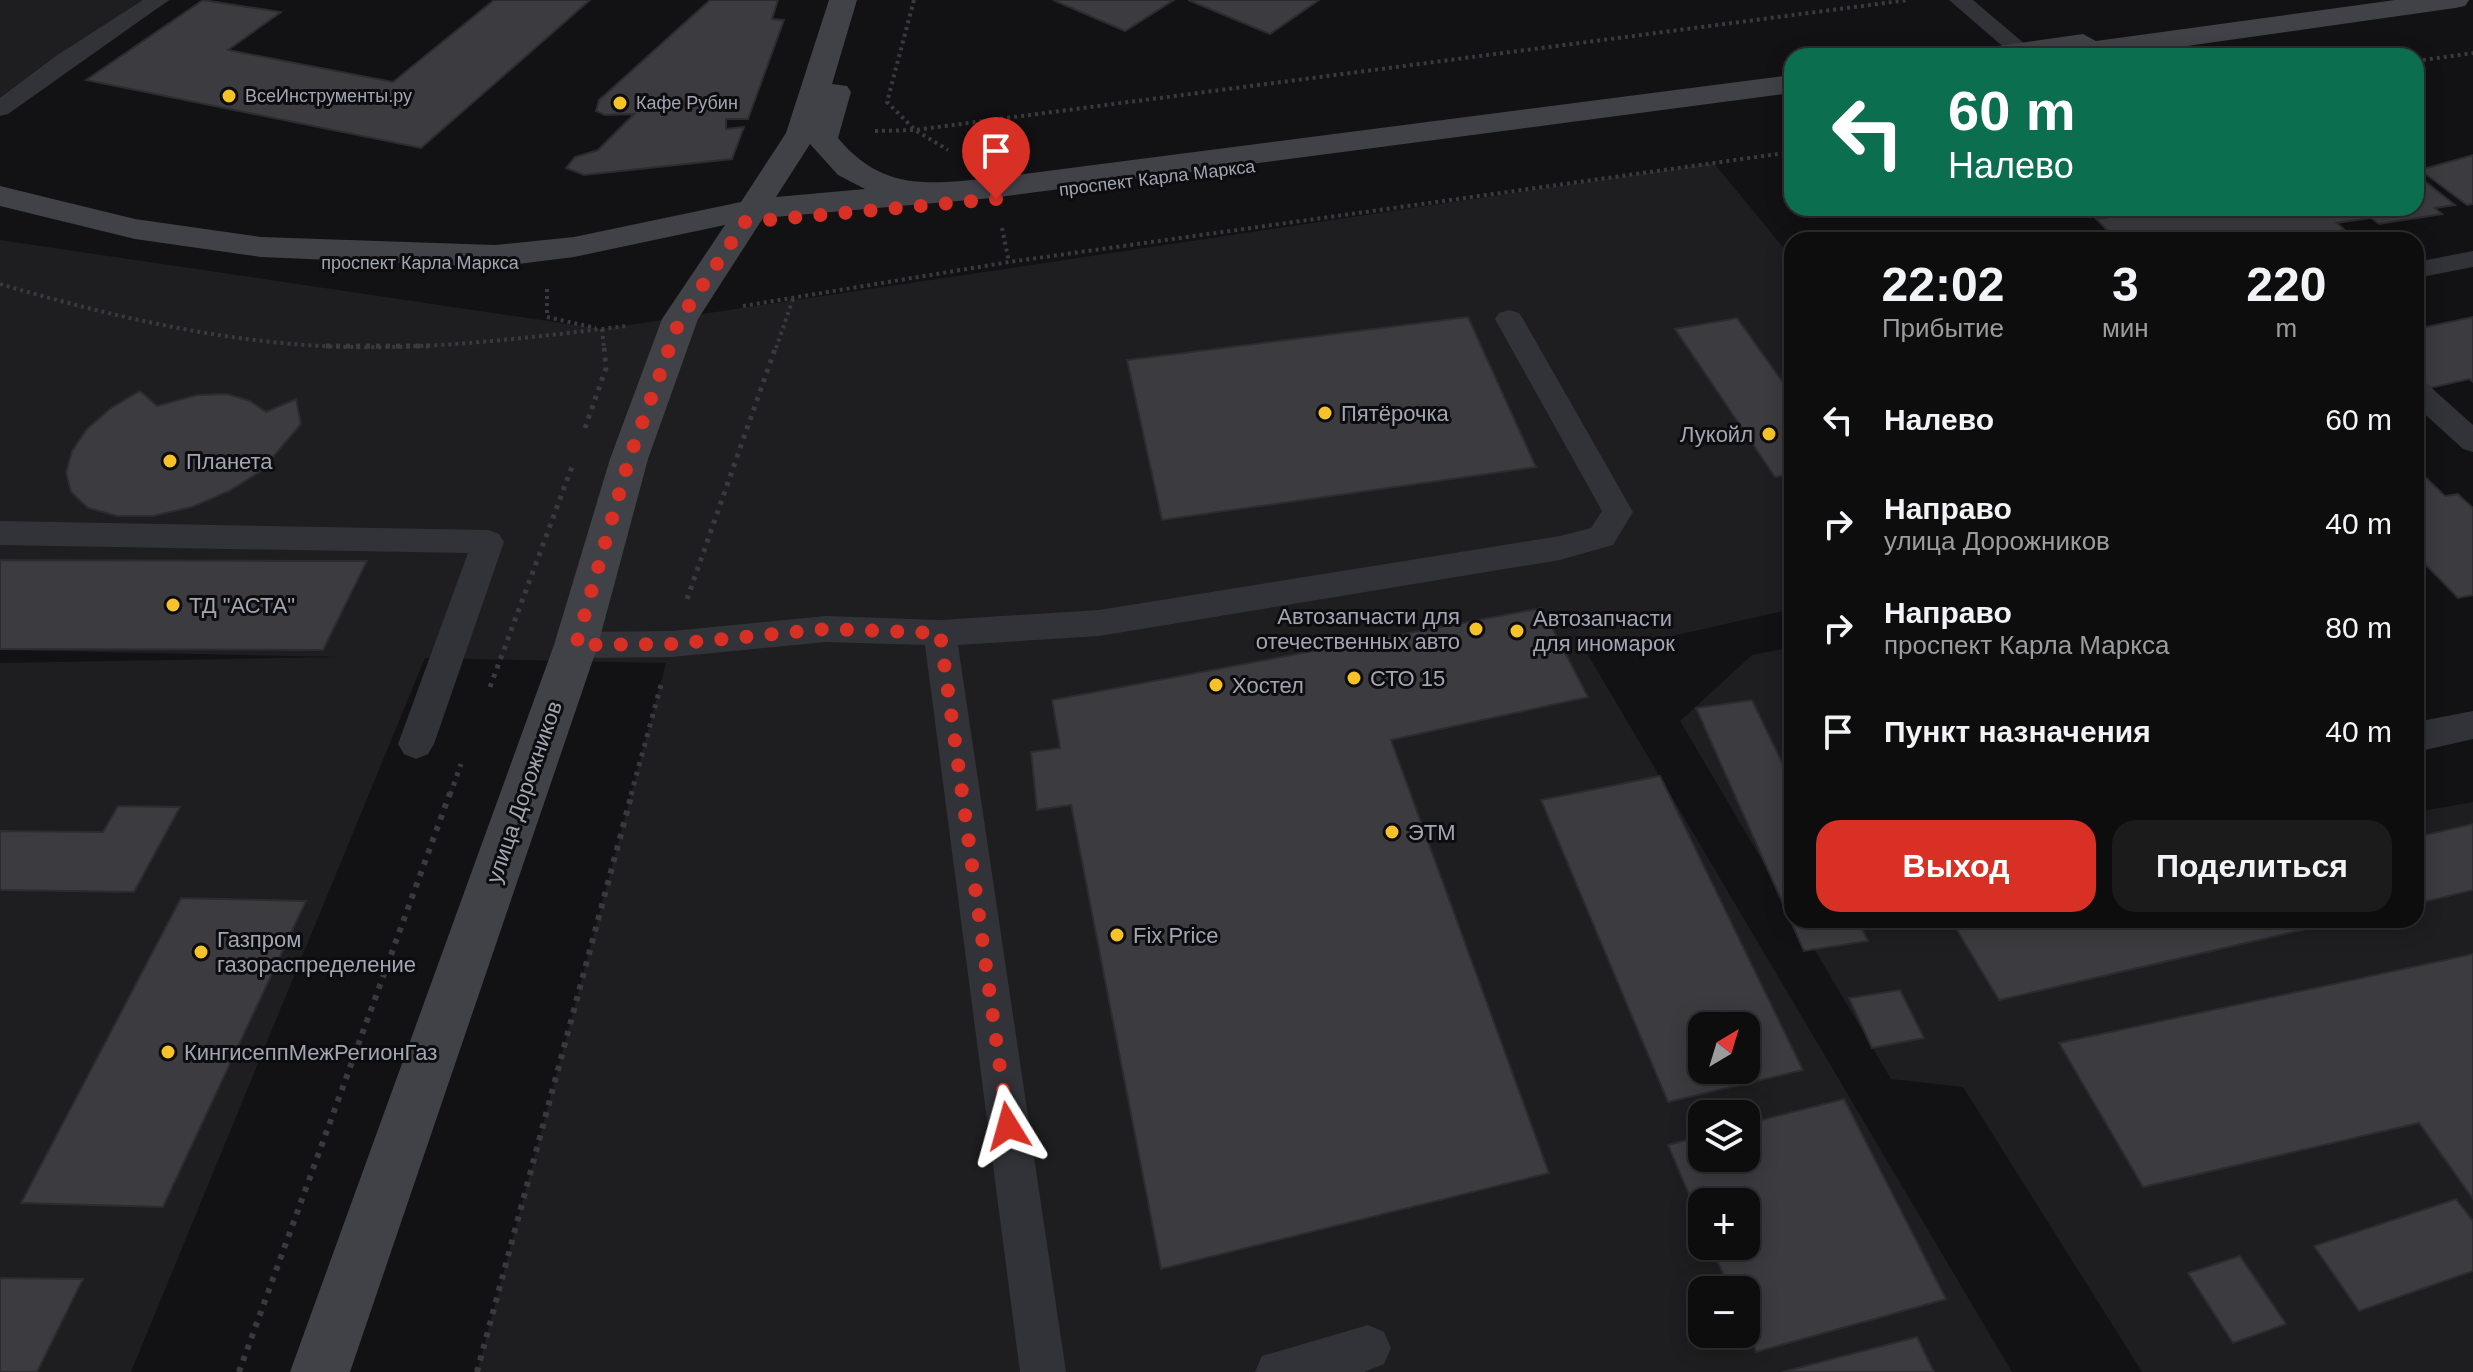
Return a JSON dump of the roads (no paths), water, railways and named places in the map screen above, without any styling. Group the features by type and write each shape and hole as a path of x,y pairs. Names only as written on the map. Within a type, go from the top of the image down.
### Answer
{"main road":[{"name":"улица Дорожников","path":"320,1372 576,645 629,459 680,319 802,133 843,0"},
{"path":"868,0 822,139 838,159 865,181 927,194"},
{"path":"2066,48 2391,0"},
{"path":"2111,48 2455,0"},
{"path":"0,196 135,229 261,247 495,256 546,251 749,215 1784,85"},
{"name":"проспект Карла Маркса","path":"0,208 156,244 273,260 485,266 547,262 749,215 996,199 1784,94"}],"lane":[{"path":"0,109 64,61 158,0"},
{"path":"1960,0 2018,48"},
{"path":"2424,268 2473,259"},
{"path":"576,645 672,644 826,629 940,633 1099,623 1544,551 1602,537 1618,512 1509,319"},
{"path":"2424,397 2473,442"},
{"path":"0,533 488,542 416,744"},
{"path":"940,633 1043,1372"},
{"path":"2424,735 2473,725"},
{"path":"1278,1372 1368,1348"}],"place":[{"name":"ВсеИнструменты.ру","path":"229,96"},
{"name":"Кафе Рубин","path":"620,103"},
{"name":"Пятёрочка","path":"1325,413"},
{"name":"Лукойл","path":"1769,434"},
{"name":"Планета","path":"170,461"},
{"name":"ТД \"АСТА\"","path":"173,605"},
{"name":"Автозапчасти для отечественных авто","path":"1476,629"},
{"name":"Автозапчасти для иномарок","path":"1517,631"},
{"name":"СТО 15","path":"1354,678"},
{"name":"Хостел","path":"1216,685"},
{"name":"ЭТМ","path":"1392,832"},
{"name":"Fix Price","path":"1117,935"},
{"name":"Газпром газораспределение","path":"201,952"},
{"name":"КингисеппМежРегионГаз","path":"168,1052"}]}
